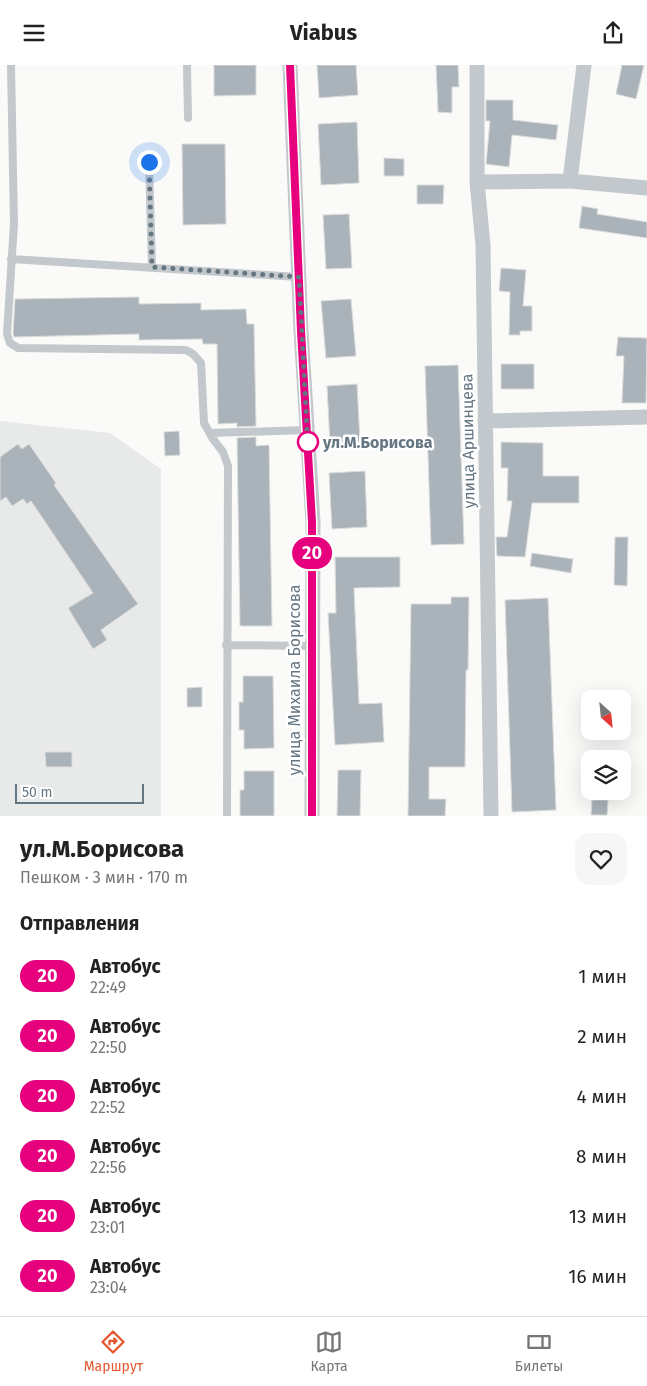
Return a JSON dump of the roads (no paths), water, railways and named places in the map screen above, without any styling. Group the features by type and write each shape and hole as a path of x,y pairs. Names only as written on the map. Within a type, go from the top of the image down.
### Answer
{"street":[{"name":"улица Михаила Борисова","path":"290,65 312,522 312,816"},
{"name":"улица Аршинцева","path":"477,65 477,182 483,245 491,816"},
{"path":"570,181 584,65"},
{"path":"477,182 570,181 646,186"},
{"path":"485,421 647,417"}],"lane":[{"path":"12,65 14,223 7,334 10,343 18,348 186,350 193,354 201,363 204,423 223,452 228,466 226,816"},
{"path":"187,65 188,117"},
{"path":"149,162 152,267"},
{"path":"11,259 299,277"},
{"path":"210,433 307,430"},
{"path":"226,645 312,645"}],"place":[{"name":"ул.М.Борисова","path":"308,442"}]}
